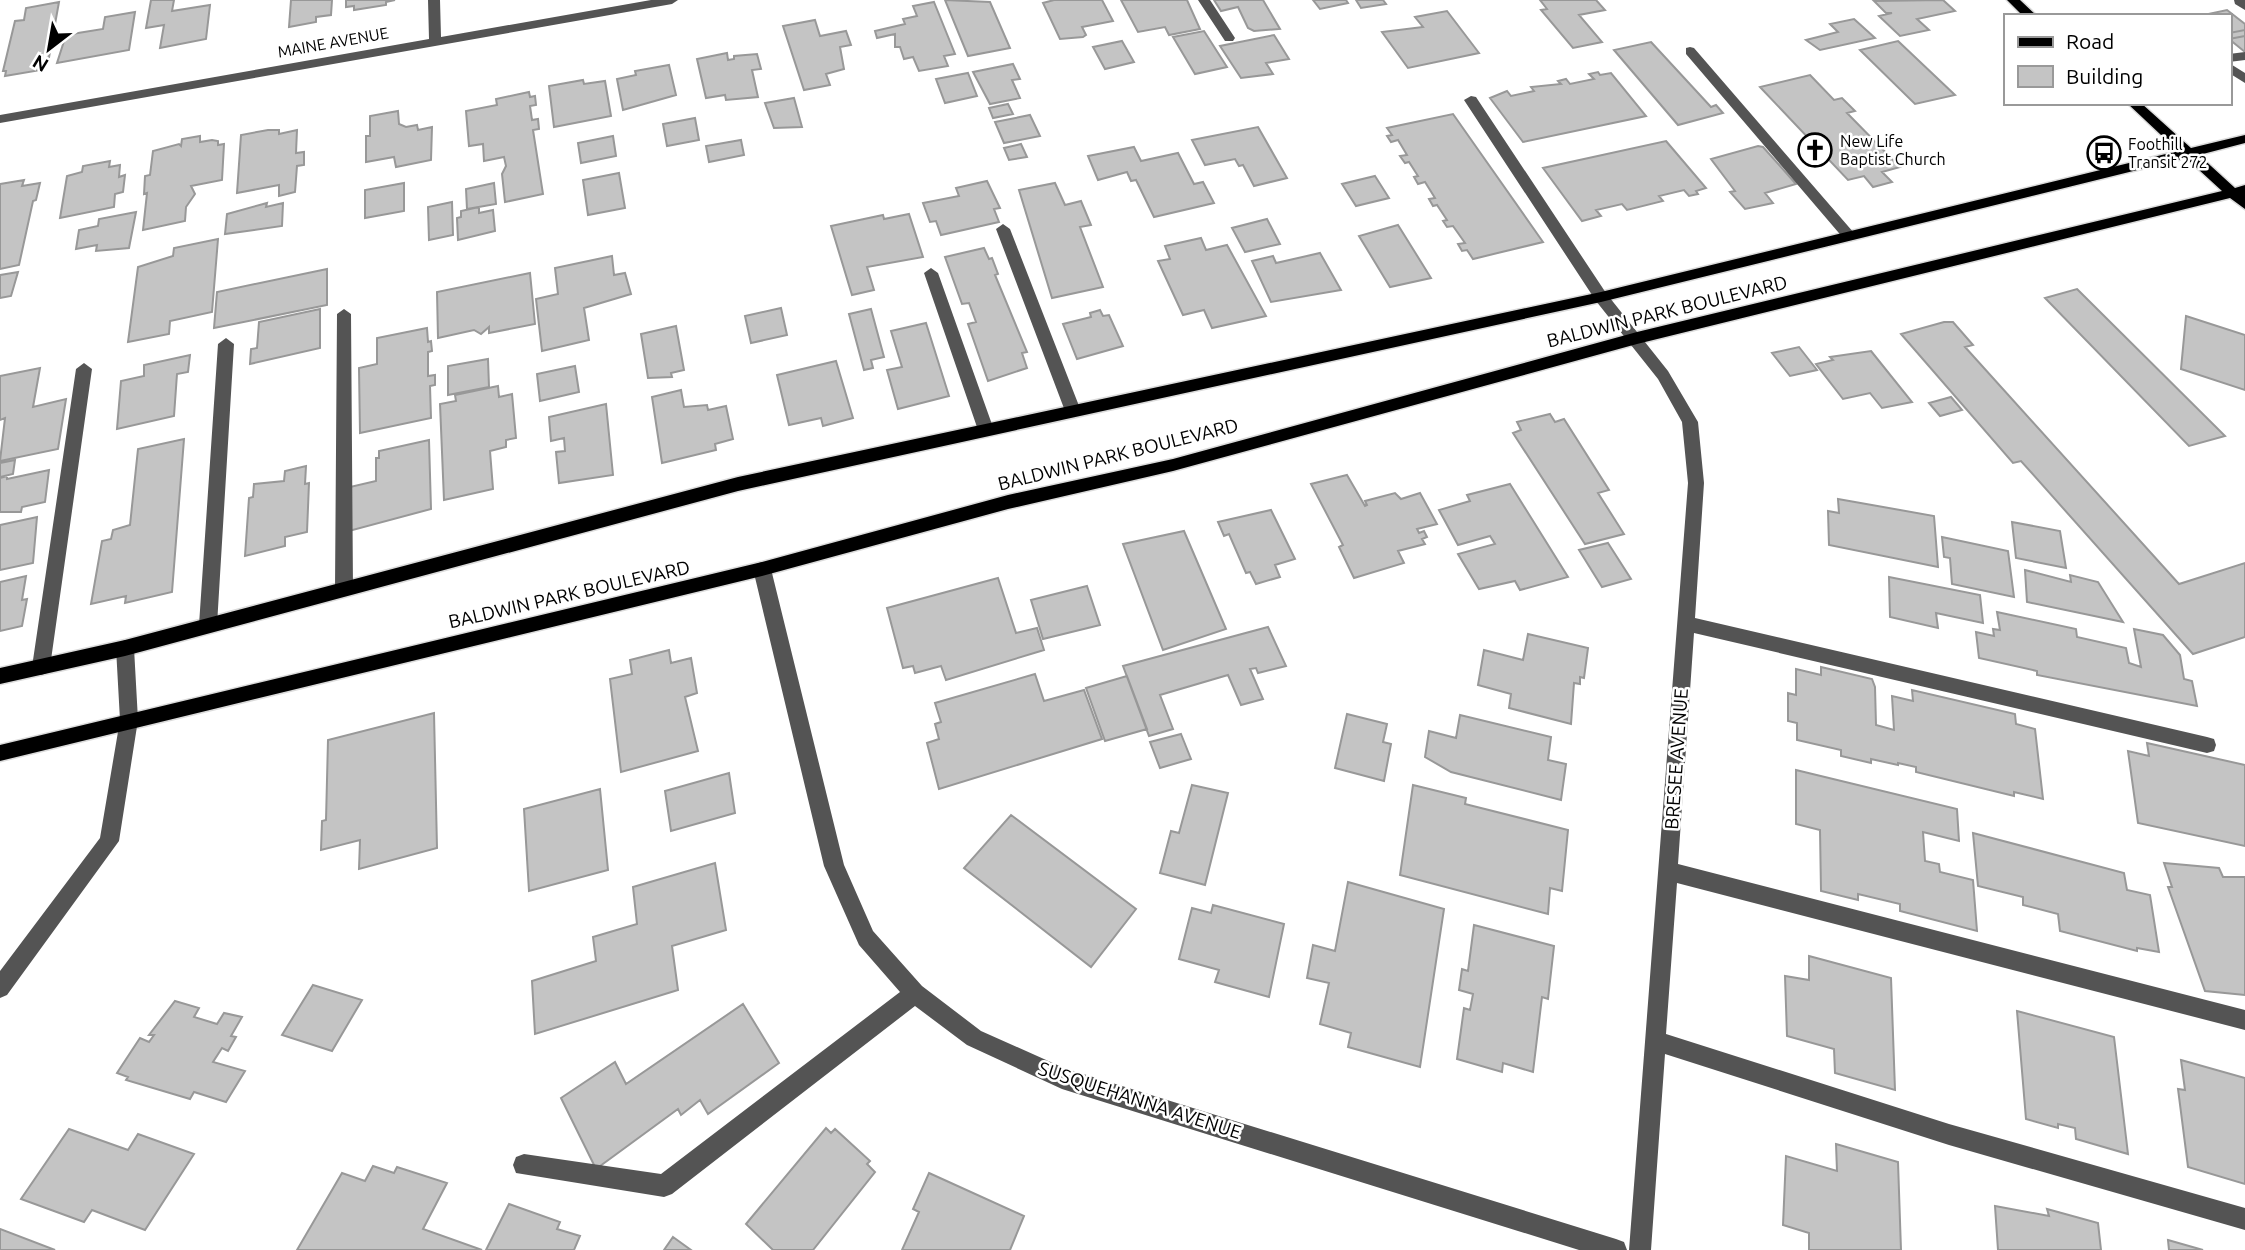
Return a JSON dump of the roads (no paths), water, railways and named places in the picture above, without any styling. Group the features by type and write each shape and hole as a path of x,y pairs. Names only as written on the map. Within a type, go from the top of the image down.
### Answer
{"main road":[{"path":"2013,0 2029,14"},
{"path":"2135,105 2238,192 2245,204"},
{"name":"BALDWIN PARK BOULEVARD","path":"0,676 125,648 737,484 1601,297 2245,139"},
{"name":"BALDWIN PARK BOULEVARD","path":"0,753 762,569 1008,502 1186,461 1637,338 2238,192"}],"street":[{"path":"434,0 435,42"},
{"name":"MAINE AVENUE","path":"0,119 672,0"},
{"path":"1204,0 1229,38"},
{"path":"1690,51 1849,236"},
{"name":"BRESEE AVENUE","path":"1471,100 1601,297 1637,338 1663,375 1690,422 1696,484 1640,1250"},
{"path":"1003,229 1073,411"},
{"path":"931,273 986,430"},
{"path":"344,314 344,589"},
{"path":"208,625 226,344"},
{"path":"41,667 84,369"},
{"name":"SUSQUEHANNA AVENUE","path":"762,569 834,866 866,938 915,993 974,1038 1062,1078 1616,1250"},
{"path":"1685,623 2207,745"},
{"path":"0,988 109,841 129,720 125,648"},
{"path":"1668,871 2245,1020"},
{"path":"524,1165 664,1186 915,993"},
{"path":"1656,1041 1988,1148 2245,1219"}],"place":[{"name":"New Life Baptist Church","path":"1815,150"},
{"name":"Foothill Transit 272","path":"2104,153"}]}
